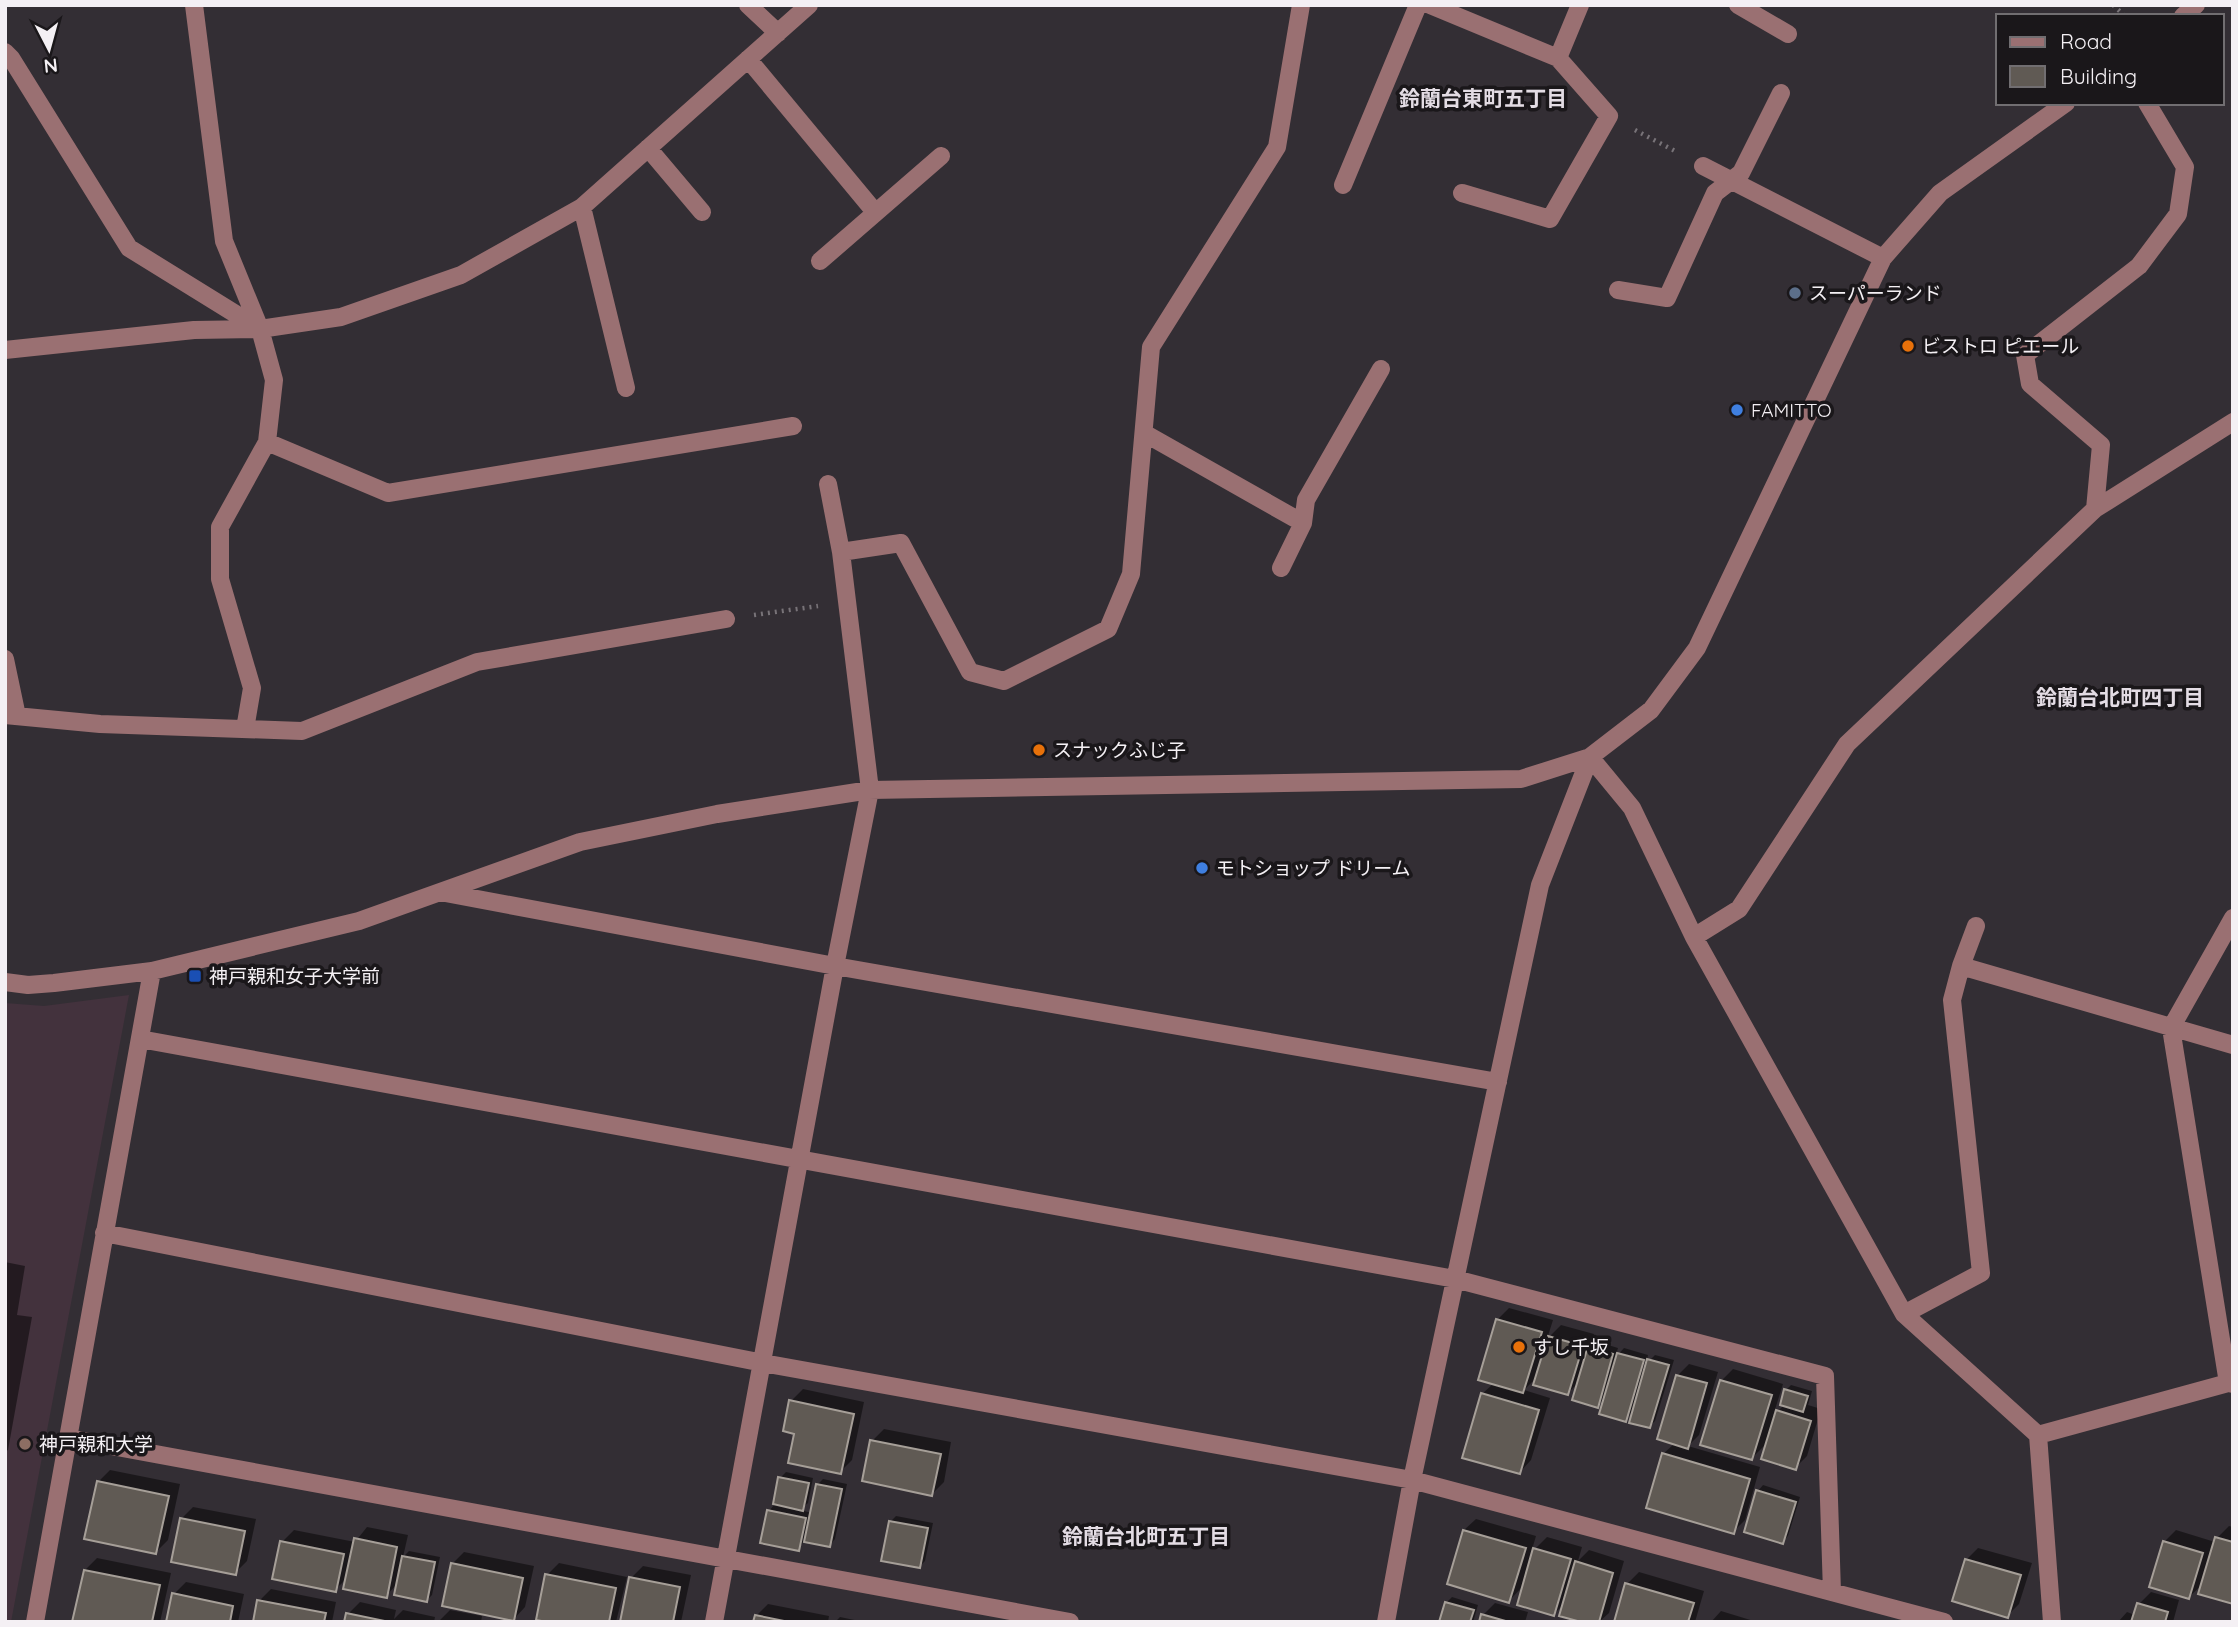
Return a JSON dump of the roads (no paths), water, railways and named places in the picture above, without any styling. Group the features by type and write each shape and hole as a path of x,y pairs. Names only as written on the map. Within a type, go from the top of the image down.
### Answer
{"street":[{"path":"194,5 223,241 260,329 274,380 267,442 220,527 219,579 252,688 245,729"},
{"path":"748,5 778,33"},
{"path":"5,350 194,330 260,329 341,317 461,275 582,207 809,5"},
{"path":"841,552 901,543 970,672 1004,681 1108,629 1131,574 1151,348 1277,147 1301,5"},
{"path":"1343,185 1418,5"},
{"path":"1430,5 1558,58 1609,116 1550,219 1462,193"},
{"path":"1558,58 1580,5"},
{"path":"1738,5 1788,34"},
{"path":"5,51 129,248 260,329"},
{"path":"748,59 875,212"},
{"path":"1618,290 1667,298 1715,193 1741,173 1781,93"},
{"path":"5,982 28,985 152,971 359,921 580,842 717,814 870,790 1521,779 1590,757 1651,710 1697,648 1883,258 1940,193 2063,105"},
{"path":"2095,509 2101,445 2030,384 2025,355 2139,266 2178,214 2185,167 2148,105"},
{"path":"648,148 702,212"},
{"path":"820,261 941,156"},
{"path":"1703,166 1883,258"},
{"path":"582,207 626,388"},
{"path":"1281,568 1303,523 1306,500 1381,369"},
{"path":"1694,937 1739,909 1847,744 2095,509 2233,422"},
{"path":"267,442 388,493 793,426"},
{"path":"1144,433 1303,523"},
{"path":"715,1622 835,966 870,790 841,552 828,484"},
{"path":"5,660 11,716 100,724 302,731 477,662 726,619"},
{"path":"1590,757 1632,808 1694,937 1904,1314 2038,1435 2052,1622"},
{"path":"1386,1622 1412,1480 1540,886 1590,757"},
{"path":"440,892 835,966 1498,1082"},
{"path":"2038,1435 2230,1383 2171,1028 2233,918"},
{"path":"1904,1314 1981,1273 1952,1000 1976,926"},
{"path":"1961,966 2233,1045"},
{"path":"35,1622 152,971"},
{"path":"140,1039 1455,1279 1825,1376 1832,1592"},
{"path":"104,1233 763,1363 1412,1480 1944,1622"},
{"path":"68,1438 1070,1622"}],"place":[{"name":"スーパーランド","path":"1795,293"},
{"name":"ビストロ ピエール","path":"1908,346"},
{"name":"FAMITTO","path":"1737,410"},
{"name":"スナックふじ子","path":"1039,750"},
{"name":"モトショップ ドリーム","path":"1202,868"},
{"name":"神戸親和女子大学前","path":"195,976"},
{"name":"すし千坂","path":"1519,1347"},
{"name":"神戸親和大学","path":"25,1444"}],"district":[{"name":"鈴蘭台東町五丁目","path":"1483,99"},
{"name":"鈴蘭台北町四丁目","path":"2120,698"},
{"name":"鈴蘭台北町五丁目","path":"1146,1537"}]}
